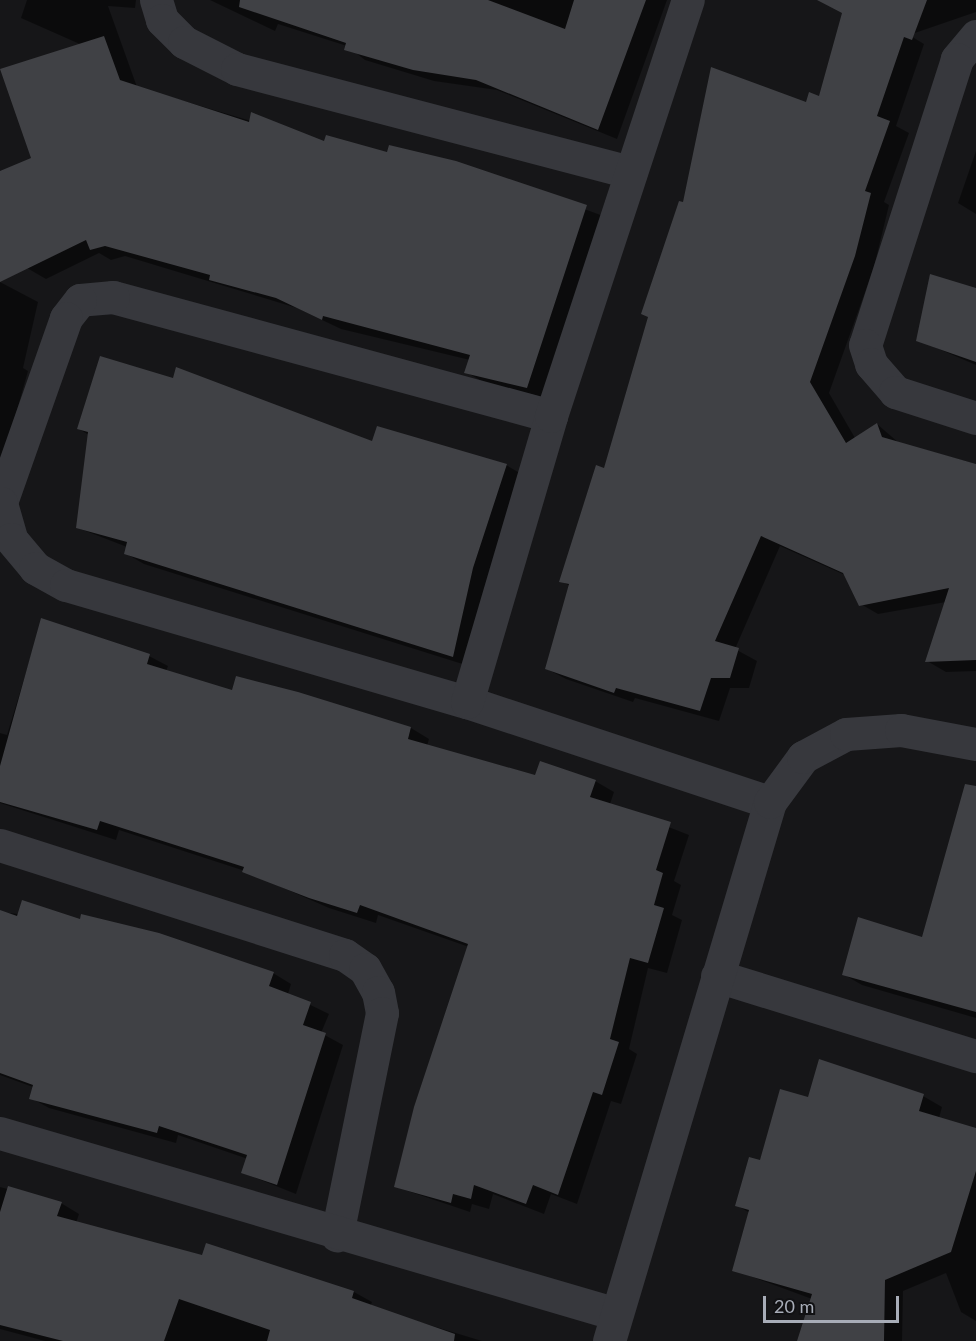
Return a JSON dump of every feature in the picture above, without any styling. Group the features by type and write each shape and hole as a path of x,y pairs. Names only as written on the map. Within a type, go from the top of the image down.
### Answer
{"street":[{"path":"156,0 162,20 184,42 237,69 631,172"},
{"path":"467,702 551,416 688,0"},
{"path":"976,36 957,59 865,345 871,364 895,392 976,418"},
{"path":"551,416 113,297 81,300 66,318 1,503 11,538 35,568 66,585 467,702 770,802"},
{"path":"0,1133 337,1235 613,1328 770,802 802,757 846,734 901,730 976,744"},
{"path":"0,845 345,955 365,969 378,992 382,1013 337,1235"},
{"path":"717,975 976,1056"}],"building":[{"path":"240,0 488,0 565,29 574,0 646,0 598,130 476,80 413,70 344,50 346,43 239,7"},
{"path":"817,0 927,0 912,40 904,37 877,116 890,121 865,191 871,193 855,256 810,382 846,443 877,423 882,437 976,464 976,660 925,662 949,588 859,606 843,573 761,536 715,641 739,648 730,678 711,678 700,711 616,688 614,693 545,669 569,584 559,582 596,465 604,468 648,317 641,314 679,201 683,202 711,67 806,102 809,92 819,96 842,13"},
{"path":"104,36 120,80 249,122 251,112 324,141 326,135 387,152 389,145 456,161 587,205 527,388 464,373 470,355 323,316 322,320 276,298 209,280 210,275 105,246 90,250 86,240 0,282 0,171 31,158 0,69"},
{"path":"930,274 976,288 976,362 916,341"},
{"path":"100,356 173,378 176,367 372,441 377,426 507,464 473,568 453,657 124,554 127,542 76,528 88,432 77,429"},
{"path":"41,618 150,654 147,664 232,690 236,676 298,692 411,727 408,739 535,775 540,761 596,780 590,797 671,822 656,870 663,873 654,905 664,908 648,963 630,958 610,1039 619,1042 602,1095 593,1092 558,1195 533,1185 526,1204 474,1185 471,1199 453,1194 451,1203 394,1187 414,1107 468,944 360,905 357,913 309,898 242,872 244,867 100,821 97,830 0,802 0,766"},
{"path":"965,784 976,786 976,1012 842,975 858,917 922,937"},
{"path":"22,900 80,919 81,914 159,933 274,972 269,986 311,1002 303,1025 326,1033 277,1185 241,1173 247,1155 159,1126 157,1133 29,1099 33,1085 0,1073 0,910 17,916"},
{"path":"819,1059 924,1094 919,1111 976,1128 976,1171 951,1252 885,1280 884,1341 797,1341 812,1294 732,1271 749,1210 735,1206 749,1157 760,1160 780,1089 808,1097"},
{"path":"8,1186 62,1202 57,1216 202,1255 206,1243 354,1291 352,1298 455,1334 454,1341 267,1341 270,1330 179,1299 164,1341 63,1341 0,1325 0,1212"}]}
